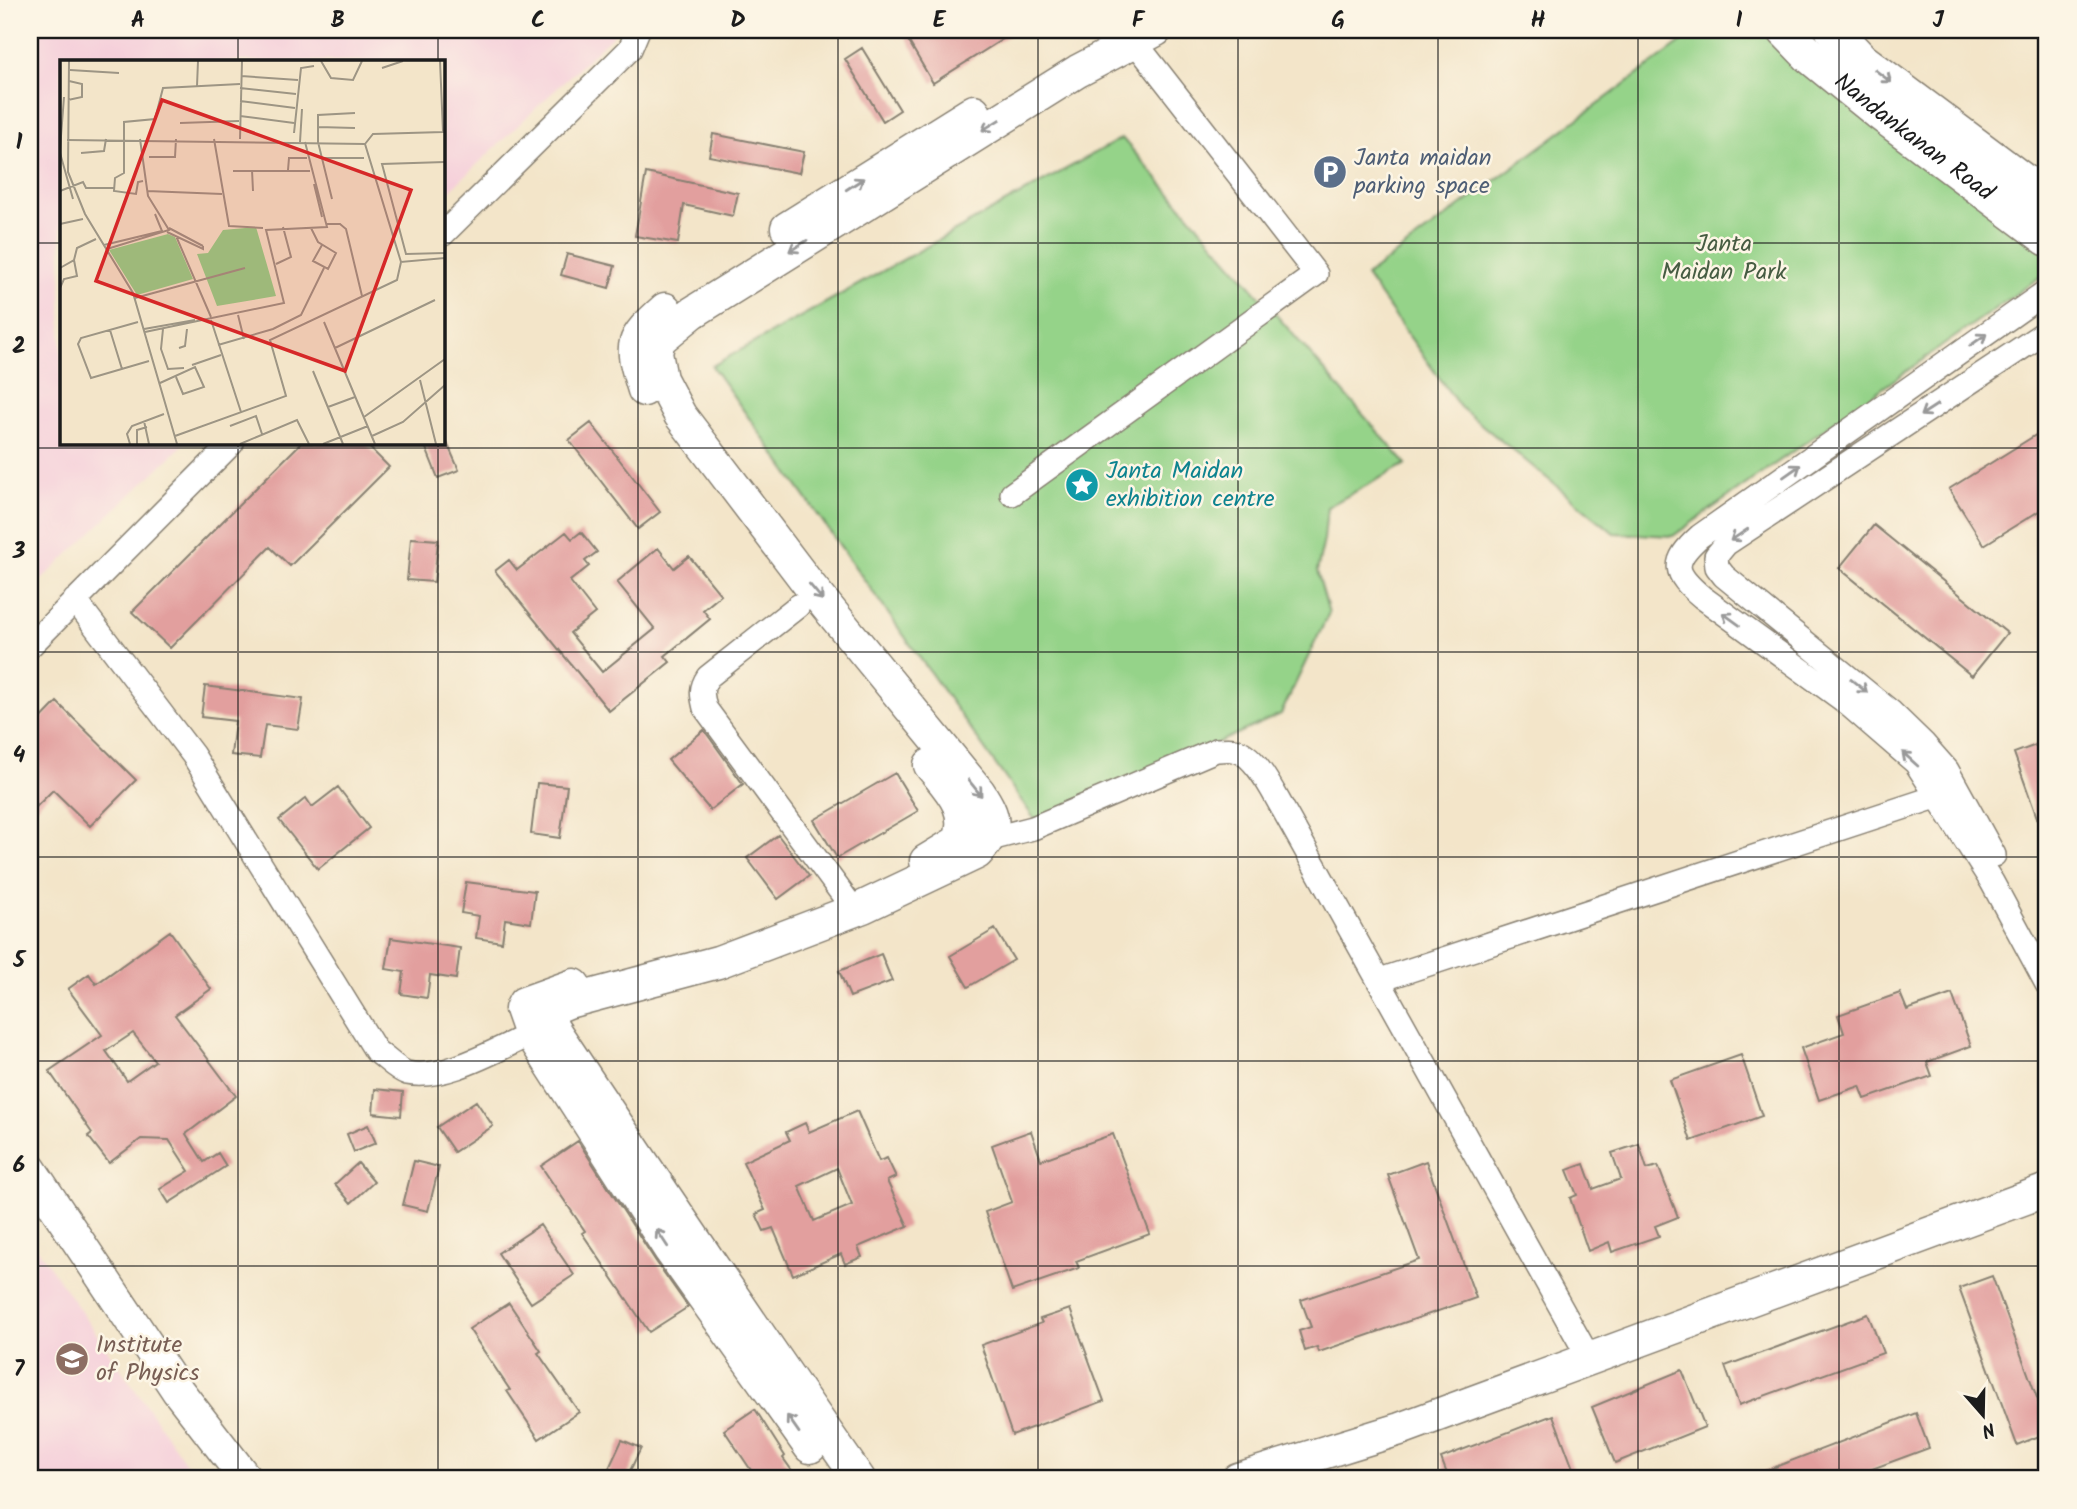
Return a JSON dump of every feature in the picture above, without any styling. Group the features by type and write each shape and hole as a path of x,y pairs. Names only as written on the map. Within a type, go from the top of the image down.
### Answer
{"main road":[{"name":"Nandankanan Road","path":"1784,30 1810,56 1879,112 2047,238"},
{"path":"1833,30 1861,60 2047,199"}],"street":[{"path":"444,233 630,49 638,30"},
{"path":"1012,494 1317,274 1133,34"},
{"path":"833,1479 670,1250 531,1034 521,1009 532,999 691,953 846,899 941,853 959,841 964,828 962,811 953,794 843,653 798,606 663,424 645,393 635,361 634,341 668,306 861,180 1133,34"},
{"path":"859,1479 723,1284 625,1137 552,1027 550,1015 556,1007 568,1002 718,962 863,907 977,853 990,839 994,826 989,808 979,792 810,586 680,415 661,379 656,353 659,340 692,313 1133,34"},
{"path":"2047,291 1700,536 1684,550 1680,562 1682,580 1843,699 1916,763 1992,882 2047,984"},
{"path":"2047,331 1726,544 1716,556 1717,567 1724,576 1891,712 1947,770 2047,950"},
{"path":"30,646 231,444"},
{"path":"75,600 193,755 376,1051 405,1072 430,1074 453,1068 531,1034"},
{"path":"798,606 708,677 702,687 702,695 705,708 846,899"},
{"path":"990,839 1033,828 1216,750 1236,750 1245,755 1259,768 1380,980 1589,1359"},
{"path":"1380,980 1939,796"},
{"path":"30,1169 178,1391 246,1479"},
{"path":"1238,1479 1399,1429 2047,1190"}],"shaded area":[{"path":"30,30 617,31 444,196 444,60 60,60 60,444 184,444 30,591"},
{"name":"Institute of Physics","path":"30,1238 197,1479 30,1479"}],"green space":[{"name":"Janta Maidan Park","path":"1698,30 1771,30 2047,251 2047,272 1673,536 1614,533 1460,407 1366,276"},
{"name":"Janta Maidan exhibition centre","path":"1122,138 1406,464 1327,507 1324,540 1317,571 1329,613 1281,714 1038,824 712,366"}],"building":[{"path":"902,30 1017,30 933,83"},
{"path":"862,48 900,110 883,121 845,59"},
{"path":"713,134 804,152 799,173 709,156"},
{"path":"646,173 738,193 733,216 684,205 678,243 635,236"},
{"path":"567,254 615,266 609,288 561,275"},
{"path":"591,423 660,512 638,529 569,440"},
{"path":"2047,428 2047,506 1984,545 1949,489"},
{"path":"447,443 459,470 438,478 424,444"},
{"path":"300,444 366,444 389,467 290,566 270,547 170,648 132,612"},
{"path":"1874,525 2007,633 1972,676 1839,568"},
{"path":"566,532 572,539 581,532 597,552 585,561 589,566 570,581 595,613 570,633 602,672 655,629 617,582 658,548 674,568 689,556 721,595 703,610 710,619 665,656 670,662 609,711 495,571 509,560 517,570"},
{"path":"411,538 438,540 434,582 407,580"},
{"path":"205,686 303,699 298,729 265,725 260,758 231,755 235,721 201,717"},
{"path":"57,702 136,780 90,826 53,790 30,813 30,730"},
{"path":"704,730 743,784 710,810 668,760"},
{"path":"2047,741 2047,839 2045,840 2014,753"},
{"path":"895,773 918,811 837,858 814,820"},
{"path":"537,783 567,786 560,838 531,834"},
{"path":"338,787 369,828 318,869 279,820 306,798 312,807"},
{"path":"778,835 809,876 778,899 747,858"},
{"path":"466,882 535,891 531,923 505,919 502,942 476,938 479,916 461,913"},
{"path":"995,929 1014,960 968,987 950,956"},
{"path":"170,931 211,989 175,1015 236,1096 186,1134 204,1162 218,1153 226,1166 169,1203 160,1189 189,1171 169,1140 141,1139 109,1163 88,1136 92,1133 49,1071 102,1035 68,989 89,974 96,984","holes":["133,1033 155,1061 127,1081 106,1051"]},
{"path":"391,938 460,948 456,979 430,975 427,998 401,994 404,972 386,969"},
{"path":"881,954 892,981 850,997 839,971"},
{"path":"1900,993 1907,1010 1952,994 1971,1046 1927,1062 1932,1076 1865,1099 1860,1086 1819,1100 1801,1048 1844,1033 1838,1015"},
{"path":"1741,1055 1762,1116 1691,1141 1670,1080"},
{"path":"375,1089 403,1092 401,1116 373,1113"},
{"path":"476,1101 493,1126 454,1152 437,1127"},
{"path":"857,1111 879,1161 887,1158 896,1177 887,1181 908,1226 858,1247 862,1257 845,1264 841,1254 793,1275 773,1228 764,1231 756,1214 765,1210 743,1162 790,1140 786,1132 805,1123 809,1132","holes":["837,1168 852,1205 814,1221 799,1186"]},
{"path":"368,1125 376,1143 354,1152 347,1134"},
{"path":"1031,1131 1041,1160 1113,1134 1150,1234 1076,1261 1079,1268 1012,1291 985,1212 1012,1202 992,1145"},
{"path":"578,1141 688,1307 649,1332 582,1233 585,1231 541,1166"},
{"path":"1639,1144 1647,1169 1658,1166 1678,1217 1655,1226 1659,1236 1612,1252 1609,1242 1588,1251 1570,1198 1577,1195 1567,1170 1584,1164 1593,1189 1621,1179 1612,1153"},
{"path":"414,1161 439,1167 428,1211 403,1205"},
{"path":"1426,1161 1476,1298 1319,1352 1317,1347 1305,1351 1299,1331 1311,1327 1301,1300 1419,1260 1388,1175"},
{"path":"358,1163 374,1182 351,1203 335,1184"},
{"path":"540,1225 574,1275 531,1303 498,1253"},
{"path":"1992,1276 2047,1425 2047,1433 2017,1445 1959,1288"},
{"path":"509,1303 541,1351 538,1353 579,1412 539,1439 469,1329"},
{"path":"1070,1309 1104,1401 1012,1435 981,1345 1042,1323 1040,1319"},
{"path":"1868,1314 1883,1353 1739,1405 1725,1366"},
{"path":"1682,1370 1705,1427 1615,1463 1592,1407"},
{"path":"755,1409 798,1479 757,1479 724,1430"},
{"path":"1916,1413 1929,1448 1845,1479 1744,1479"},
{"path":"1553,1415 1574,1471 1552,1479 1449,1479 1441,1458"},
{"path":"622,1440 641,1448 626,1479 604,1479"}],"place":[{"name":"Janta maidan parking space","path":"1330,172"},
{"name":"Janta Maidan exhibition centre","path":"1082,485"},
{"name":"Institute of Physics","path":"72,1359"}]}
